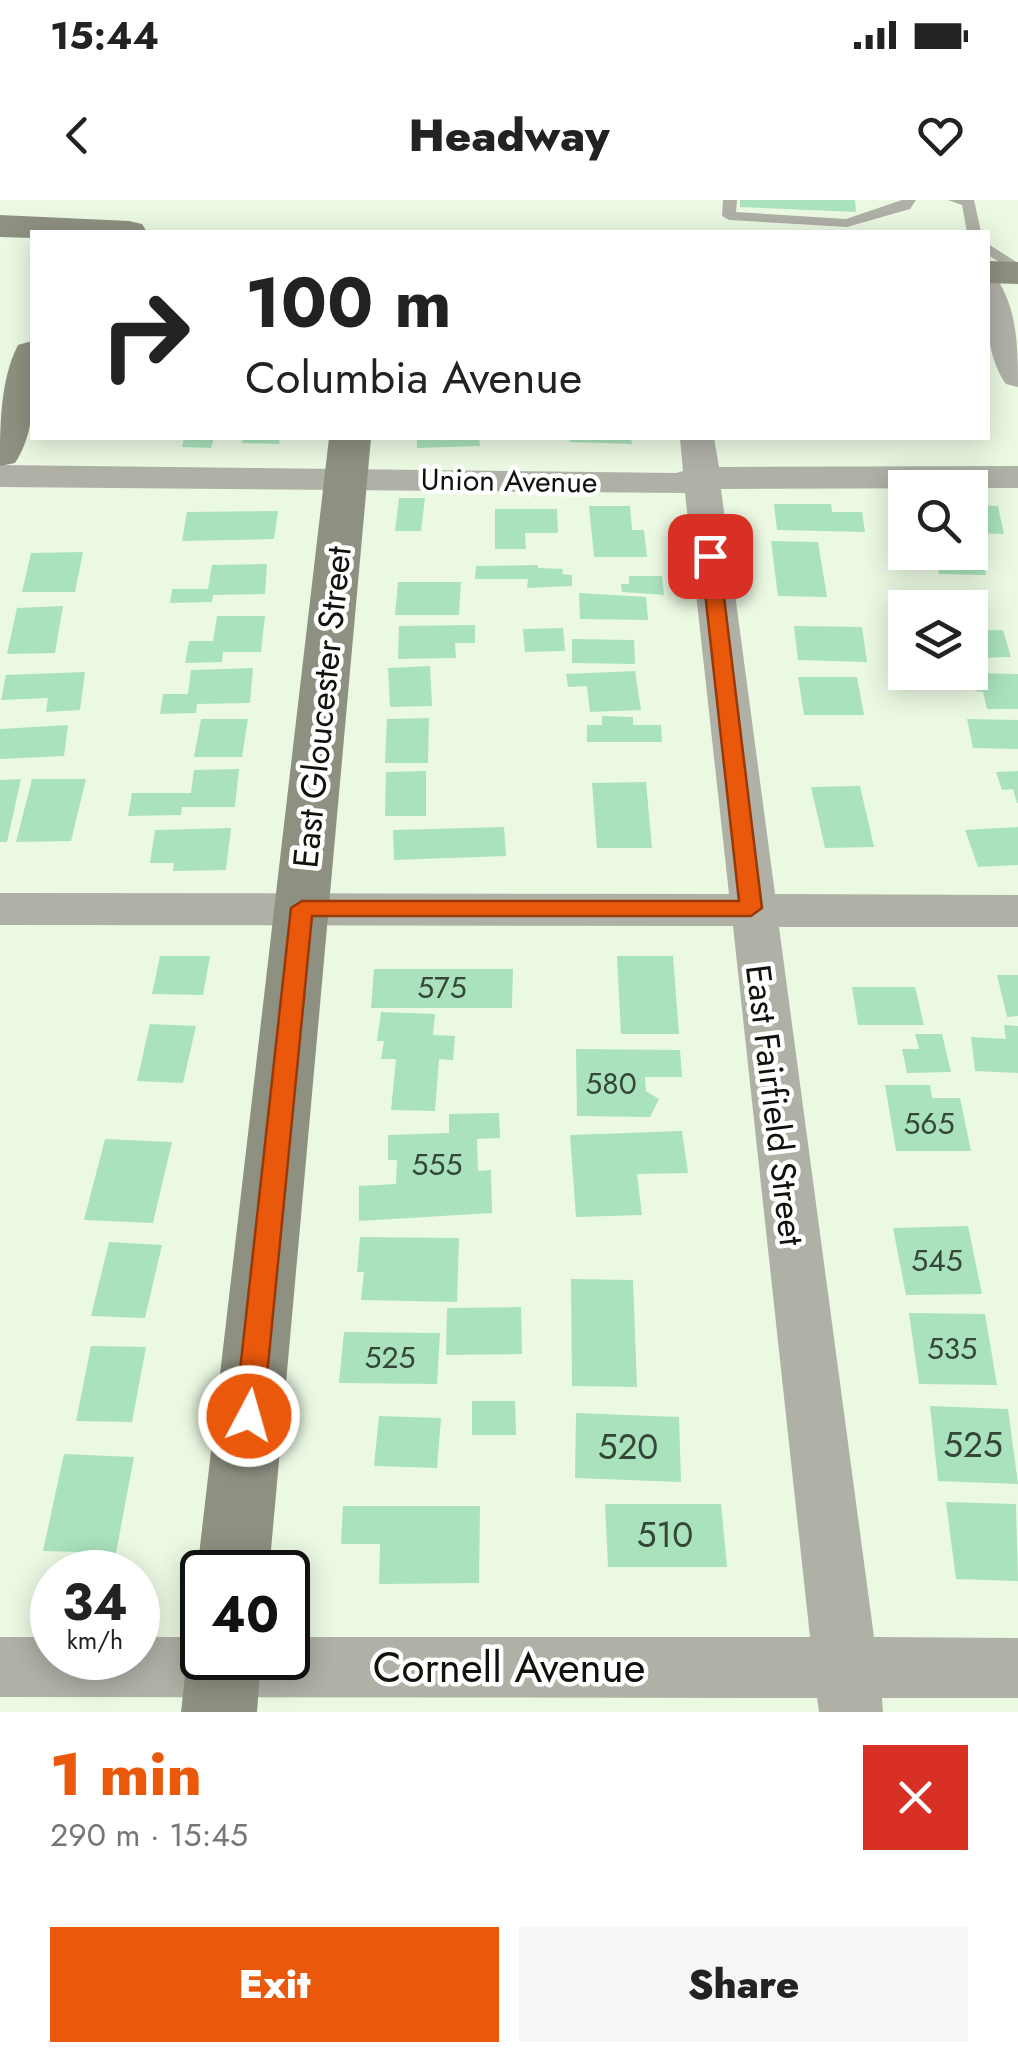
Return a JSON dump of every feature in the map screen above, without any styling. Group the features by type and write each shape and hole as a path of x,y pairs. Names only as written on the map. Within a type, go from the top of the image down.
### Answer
{"street":[{"path":"0,226 57,230"},
{"path":"990,272 1018,272"},
{"path":"990,295 1018,378"},
{"path":"0,454 30,359"},
{"name":"Union Avenue","path":"0,476 347,458 676,484 699,458 1018,477"},
{"name":"East Gloucester Street","path":"235,1550 347,458"},
{"name":"East Fairfield Street","path":"699,458 848,1689"},
{"path":"0,910 1018,910"},
{"name":"Cornell Avenue","path":"0,1667 180,1677"},
{"name":"Cornell Avenue","path":"285,1680 848,1689 1018,1668"}],"lane":[{"path":"730,200 729,216 847,223 905,206 909,200"},
{"path":"955,200 968,202 970,230"},
{"path":"990,250 1018,272"}],"building":[{"path":"740,200 855,200 856,212 740,207"},
{"path":"184,440 213,440 211,448 182,447"},
{"path":"243,440 280,440 279,444 242,443"},
{"path":"417,440 479,440 480,446 417,448"},
{"path":"631,440 632,444 570,442"},
{"path":"399,498 425,498 421,531 395,531"},
{"path":"774,504 831,504 832,512 862,512 865,532 777,530"},
{"path":"589,506 630,506 632,530 644,530 647,557 594,557"},
{"path":"988,506 998,506 1004,534 988,534"},
{"path":"495,509 557,509 558,533 525,533 526,549 495,549"},
{"path":"278,511 274,539 182,541 187,512"},
{"path":"771,541 818,542 827,597 778,596"},
{"path":"83,552 75,592 22,592 31,553"},
{"path":"267,564 265,594 213,595 212,602 170,603 172,589 208,589 212,565"},
{"path":"538,565 563,569 562,574 572,575 572,586 527,588 528,579 475,579 476,566"},
{"path":"938,570 985,570 986,575 939,574"},
{"path":"629,576 662,576 664,595 622,592 621,584 629,584"},
{"path":"398,582 461,582 459,615 395,615"},
{"path":"579,593 646,597 648,620 580,619"},
{"path":"63,606 55,653 7,654 17,608"},
{"path":"217,616 265,616 261,652 223,652 222,662 185,663 189,641 213,641"},
{"path":"475,625 475,643 455,643 456,658 398,659 399,626"},
{"path":"794,626 862,627 867,662 798,660"},
{"path":"563,628 565,651 525,652 523,629"},
{"path":"988,630 1003,630 1011,657 988,658"},
{"path":"572,639 634,640 635,664 572,663"},
{"path":"430,666 432,706 390,707 388,668"},
{"path":"253,668 250,703 197,704 196,713 160,714 163,694 188,694 191,670"},
{"path":"635,671 641,710 590,712 587,686 568,687 566,674"},
{"path":"85,672 80,710 46,712 48,698 1,700 6,675"},
{"path":"988,673 1018,674 1018,709 987,709 983,692 976,691 988,690"},
{"path":"798,677 857,677 864,715 804,715"},
{"path":"602,716 633,717 633,725 661,725 662,742 587,742 587,725 602,725"},
{"path":"429,718 428,763 385,763 387,719"},
{"path":"201,719 248,719 242,757 194,757"},
{"path":"967,719 1018,720 1018,749 973,748"},
{"path":"68,725 64,756 0,759 0,729"},
{"path":"239,769 235,807 182,807 181,815 128,816 132,793 191,793 194,770"},
{"path":"426,771 426,816 385,816 386,772"},
{"path":"1018,771 1017,803 1013,789 1002,790 996,772"},
{"path":"21,779 7,842 0,842 0,780"},
{"path":"32,779 86,779 71,841 16,842"},
{"path":"646,782 652,848 597,848 592,783"},
{"path":"860,786 874,847 825,848 811,787"},
{"path":"504,827 506,856 394,860 393,830"},
{"path":"1018,827 1018,865 978,867 965,830"},
{"path":"231,828 226,870 173,871 174,863 150,863 155,830"},
{"path":"160,956 210,956 203,995 152,994"},
{"path":"617,956 673,956 679,1034 621,1034"},
{"path":"374,969 513,969 512,1008 371,1008"},
{"path":"997,975 1018,975 1018,1016 1007,1017"},
{"path":"852,987 915,987 924,1025 858,1025"},
{"path":"381,1012 435,1014 433,1035 455,1036 453,1060 439,1059 435,1111 391,1110 396,1059 381,1059 384,1041 377,1041"},
{"path":"150,1024 196,1026 183,1083 137,1081"},
{"path":"1004,1025 1018,1026 1018,1073 975,1071 971,1037 1006,1039"},
{"path":"915,1034 942,1034 951,1072 907,1073 902,1049 919,1049"},
{"path":"576,1049 680,1050 682,1077 645,1077 646,1091 659,1099 650,1117 577,1116"},
{"path":"885,1085 930,1085 932,1098 960,1098 971,1151 896,1151"},
{"path":"499,1113 500,1138 477,1139 478,1171 491,1170 492,1213 359,1221 359,1186 396,1184 397,1160 388,1160 388,1135 449,1133 449,1114"},
{"path":"682,1131 688,1173 637,1174 642,1215 576,1217 570,1135"},
{"path":"105,1139 172,1142 153,1223 84,1220"},
{"path":"968,1226 982,1294 906,1295 893,1228"},
{"path":"360,1237 459,1238 457,1302 361,1300 364,1272 357,1272"},
{"path":"109,1242 162,1245 145,1318 91,1316"},
{"path":"571,1279 633,1280 637,1387 572,1386"},
{"path":"521,1307 522,1354 446,1355 447,1308"},
{"path":"909,1313 985,1314 997,1385 919,1384"},
{"path":"344,1332 440,1333 437,1384 339,1383"},
{"path":"91,1346 146,1347 132,1422 76,1421"},
{"path":"472,1401 515,1401 516,1435 472,1435"},
{"path":"930,1406 1008,1409 1018,1484 938,1481"},
{"path":"576,1413 679,1417 681,1482 575,1478"},
{"path":"379,1416 441,1418 437,1468 374,1466"},
{"path":"64,1454 134,1457 117,1550 43,1550"},
{"path":"946,1502 1016,1504 1018,1581 956,1579"},
{"path":"605,1504 721,1504 727,1567 608,1567"},
{"path":"343,1506 480,1506 479,1583 379,1584 380,1544 341,1544"}],"route":[{"path":"249,1416 302,908 751,908 710,556"}]}
